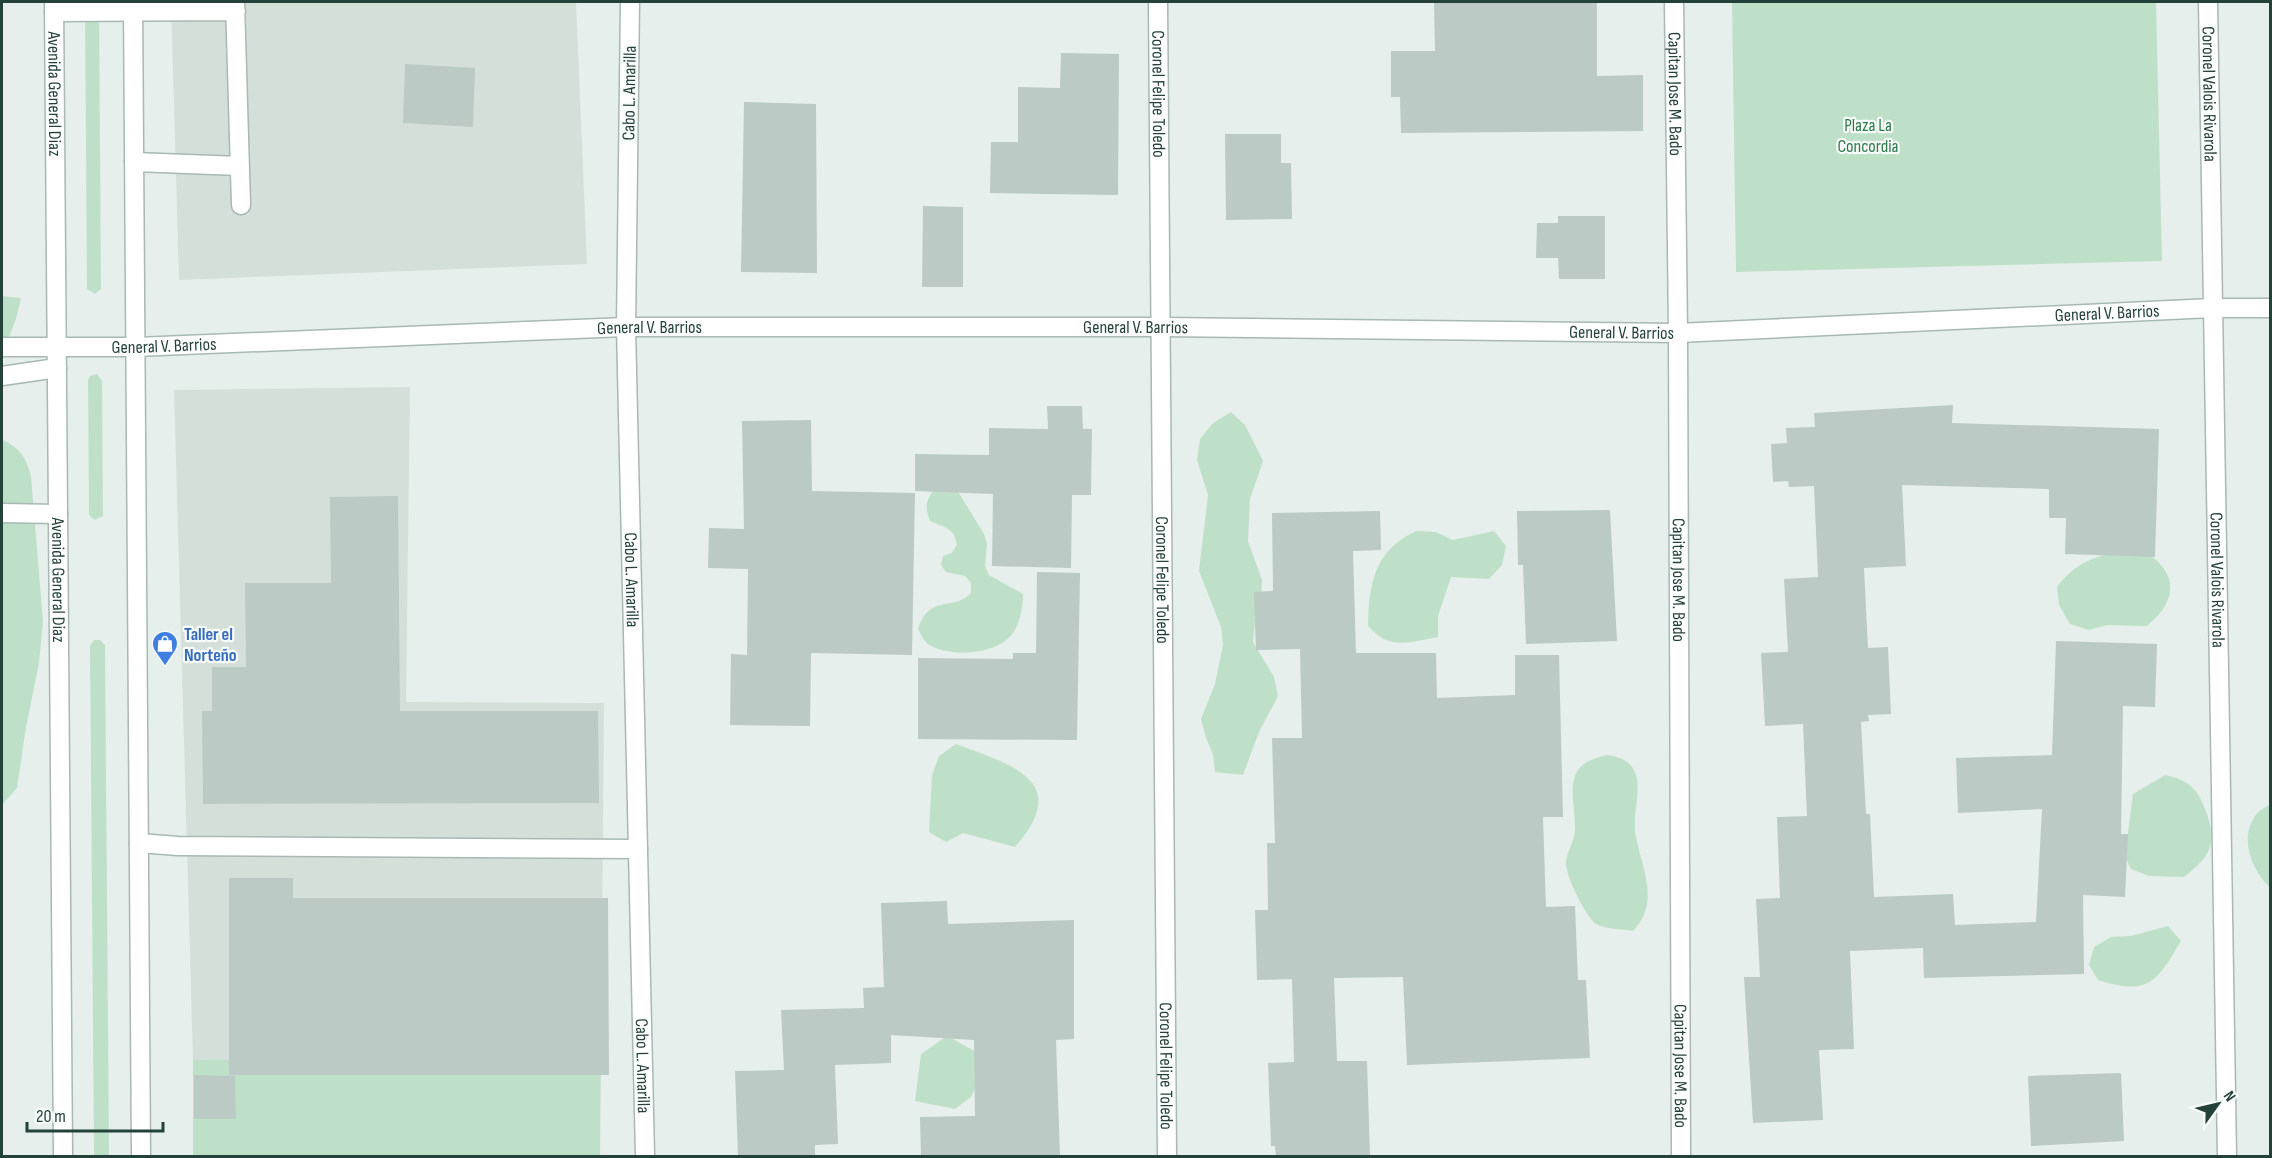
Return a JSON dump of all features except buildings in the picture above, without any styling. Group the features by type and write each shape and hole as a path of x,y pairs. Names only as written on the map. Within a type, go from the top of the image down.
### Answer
{"street":[{"name":"Cabo L. Amarilla","path":"630,2 626,327 645,1156"},
{"name":"Coronel Felipe Toledo","path":"1158,2 1167,1156"},
{"name":"Capitan Jose M. Bado","path":"1674,2 1678,333 1681,1156"},
{"name":"Coronel Valois Rivarola","path":"2208,2 2227,1156"},
{"path":"54,7 236,6 241,205"},
{"name":"Avenida General Diaz","path":"54,7 63,1156"},
{"path":"133,7 141,1156"},
{"path":"134,162 240,166"},
{"name":"General V. Barrios","path":"2,347 136,347 626,327 1161,327 1678,333 2212,308 2271,308"},
{"path":"2,376 57,368"},
{"path":"2,513 58,514"},
{"path":"139,843 214,846 638,849"}],"shaded area":[{"path":"171,2 576,2 587,264 179,280"},
{"path":"410,387 406,702 604,703 601,1050 193,1060 174,390"}],"green space":[{"path":"85,2 99,2 101,289 95,294 87,289"},
{"name":"Plaza La Concordia","path":"1732,2 2156,2 2162,261 1736,272"},
{"path":"2,296 21,298 16,319 2,355"},
{"path":"97,374 102,381 103,516 94,520 89,515 88,380 90,376"},
{"path":"1231,412 1245,425 1263,461 1250,499 1248,541 1262,580 1261,600 1255,621 1253,642 1274,677 1278,696 1259,732 1243,775 1215,772 1213,754 1201,719 1215,684 1223,645 1221,627 1199,571 1208,495 1197,460 1200,439 1213,423"},
{"path":"2,440 21,454 31,476 43,621 39,663 17,788 2,805"},
{"path":"938,487 957,490 984,534 987,544 985,566 989,575 1023,594 1020,615 1012,634 1005,641 984,650 959,653 937,648 923,639 918,629 929,611 935,607 964,599 971,593 971,583 965,576 946,572 941,565 943,556 952,553 957,545 951,531 930,521 928,516 927,502"},
{"path":"1416,531 1436,532 1453,540 1494,531 1506,546 1502,565 1489,579 1451,577 1438,616 1438,637 1400,643 1392,642 1376,634 1368,626 1373,582 1377,570 1391,548"},
{"path":"2141,550 2153,558 2168,576 2169,596 2157,616 2147,626 2107,625 2089,630 2070,624 2059,605 2057,587 2065,577 2083,563 2094,558 2116,552"},
{"path":"94,640 100,640 105,645 109,1156 94,1156 90,646"},
{"path":"956,744 1015,768 1037,791 1038,806 1031,824 1015,847 963,833 946,842 929,832 932,775 939,756"},
{"path":"1608,755 1622,759 1631,766 1638,785 1635,831 1648,895 1642,919 1633,931 1600,926 1592,920 1572,885 1566,862 1575,831 1573,783 1576,774 1592,759"},
{"path":"2165,775 2185,782 2195,790 2205,809 2211,830 2210,847 2206,855 2184,877 2149,876 2131,869 2123,852 2133,794"},
{"path":"2270,804 2270,888 2253,864 2248,835 2255,816"},
{"path":"2168,926 2181,941 2157,976 2140,986 2129,987 2098,980 2089,965 2094,947 2111,937 2131,936"},
{"path":"947,1036 989,1059 971,1097 955,1109 915,1101 921,1054"},
{"path":"601,1050 600,1156 193,1156 193,1060"}],"place":[{"name":"Taller el Norteño","path":"165,667"}]}
